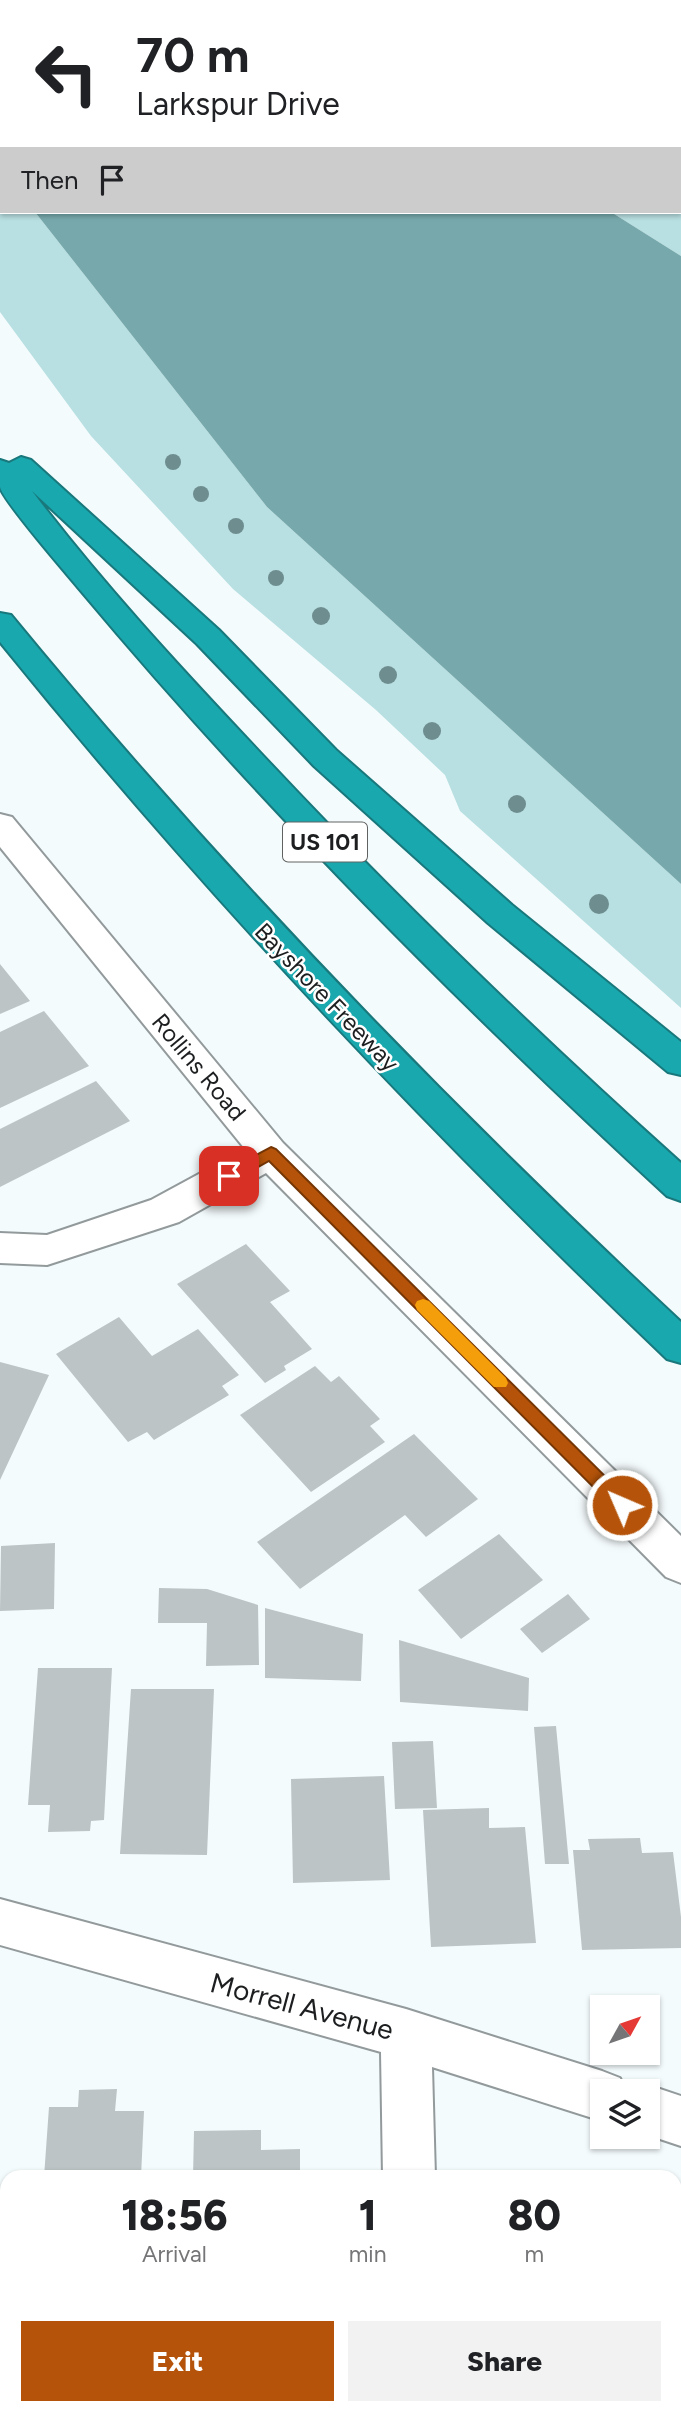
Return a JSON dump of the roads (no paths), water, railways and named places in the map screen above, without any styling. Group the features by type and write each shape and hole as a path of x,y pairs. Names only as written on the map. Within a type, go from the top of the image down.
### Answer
{"highway":[{"path":"0,446 208,637 325,758 500,914 681,1062"},
{"name":"US 101","path":"0,469 94,587 264,778 372,892 498,1016 681,1186"},
{"name":"Bayshore Freeway","path":"0,622 148,802 272,940 519,1193 681,1347"}],"street":[{"name":"Rollins Road","path":"0,825 271,1153 681,1564"},
{"path":"0,1248 47,1250 165,1211 271,1153"},
{"name":"Morrell Avenue","path":"0,1922 406,2035 590,2092"},
{"path":"406,2035 409,2170"},
{"path":"660,2114 681,2121"}]}
